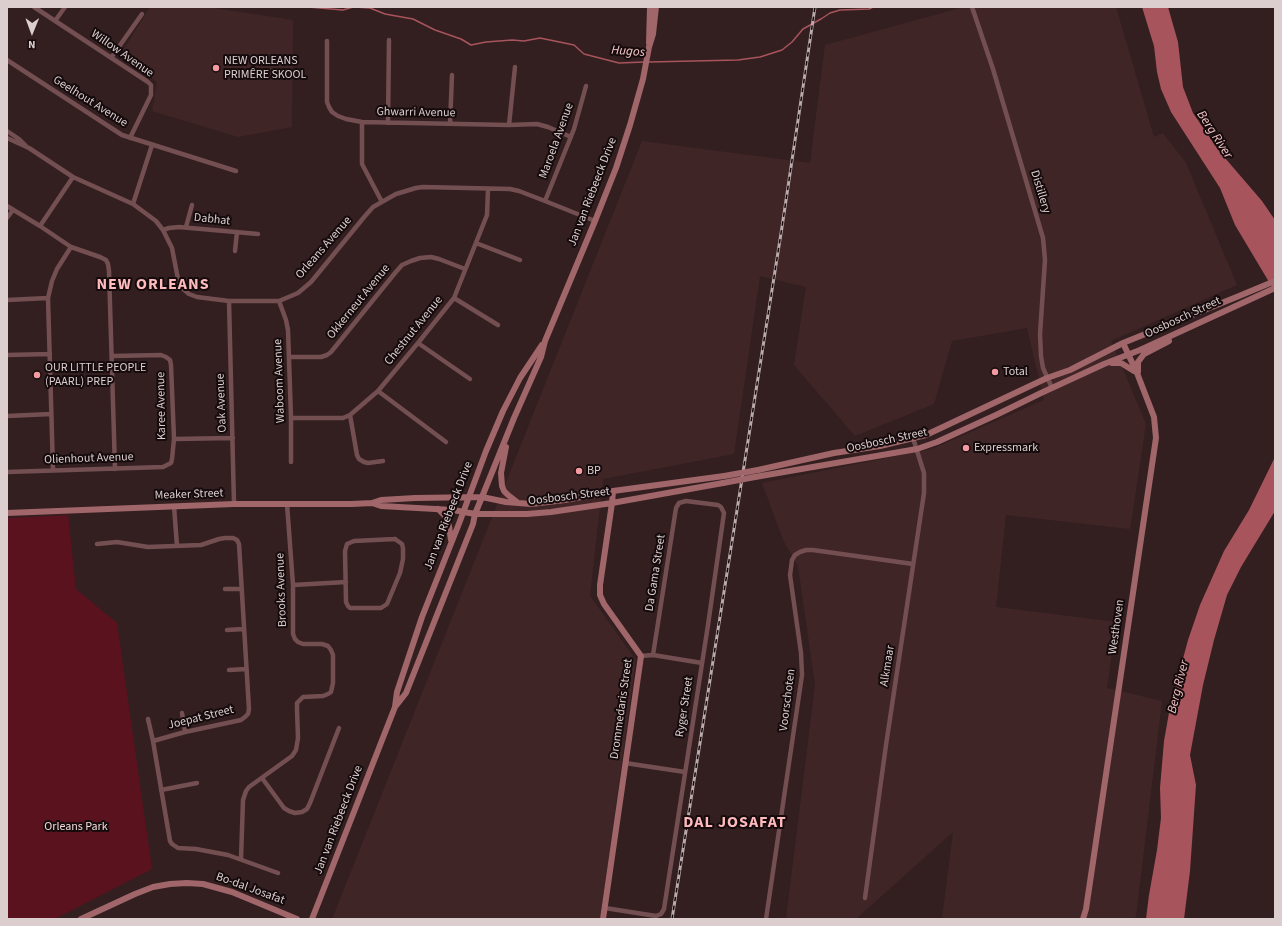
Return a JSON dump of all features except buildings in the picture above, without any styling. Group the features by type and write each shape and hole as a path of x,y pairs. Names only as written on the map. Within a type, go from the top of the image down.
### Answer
{"main road":[{"name":"Jan van Riebeeck Drive","path":"649,47 648,33 650,7"},
{"name":"Jan van Riebeeck Drive","path":"395,707 406,693 473,524 475,514 514,418 541,357 545,341 595,222 623,149 643,79 653,34 656,7"},
{"name":"Oosbosch Street","path":"482,497 518,503 544,503 613,491 724,479 755,478 917,449 937,442 1104,364 1140,350 1190,327 1275,281"},
{"name":"Oosbosch Street","path":"475,514 504,515 551,512 612,503 834,453 880,446 926,435 1047,378 1070,370 1123,343 1275,288"},
{"path":"1138,374 1138,362 1144,354 1179,337 1190,327"},
{"name":"Jan van Riebeeck Drive","path":"312,919 395,707 397,692 422,617 503,410 520,378 545,341"},
{"name":"Westhoven","path":"1083,919 1087,902 1156,438 1154,417 1138,374 1123,343"},
{"path":"1104,364 1121,363 1129,366 1138,374"},
{"path":"514,418 505,449 500,480 504,491 518,503"},
{"name":"Drommedaris Street","path":"603,919 642,656 604,604 600,596 600,586 613,491"},
{"name":"Meaker Street","path":"7,513 234,504 352,504 408,498 482,497"},
{"name":"Meaker Street","path":"372,503 381,506 438,509 475,514"},
{"path":"438,509 445,516 449,526 452,542"},
{"name":"Bo-dal Josafat","path":"81,919 135,894 158,886 187,883 203,884 232,892 297,919"}],"street":[{"name":"Willow Avenue","path":"34,7 151,85 151,95 130,138"},
{"path":"55,21 65,7"},
{"name":"Distillery","path":"972,7 993,69 1043,238 1045,260 1040,348 1043,368 1052,388"},
{"path":"111,58 142,14"},
{"path":"388,123 389,40"},
{"name":"Ghwarri Avenue","path":"327,41 328,102 332,112 338,116 362,122 543,125 571,137"},
{"name":"Geelhout Avenue","path":"7,60 116,132 130,138 236,171"},
{"path":"509,125 515,67"},
{"path":"450,124 452,75"},
{"name":"Maroela Avenue","path":"545,201 571,137 586,86"},
{"path":"362,122 362,164 382,202"},
{"name":"Orleans Avenue","path":"7,131 73,177 133,204 156,221 163,230 172,248 178,279 182,288 189,294 197,297 229,301 280,301 298,293 311,282 373,207 396,194 423,187 510,189 545,201 595,222"},
{"name":"Orleans Avenue","path":"7,138 30,148"},
{"path":"133,204 152,145"},
{"path":"40,226 73,177"},
{"name":"Chestnut Avenue","path":"350,415 378,391 454,298 487,215 488,189"},
{"name":"Dabhat","path":"186,227 192,205"},
{"path":"7,206 71,247 100,257 106,260 108,264 115,469"},
{"path":"7,218 13,210"},
{"name":"Dabhat","path":"163,230 174,227 186,227 258,234"},
{"name":"Dabhat","path":"235,251 237,232"},
{"path":"476,243 520,260"},
{"path":"53,470 48,298 52,281 57,269 71,247"},
{"name":"Okkerneut Avenue","path":"290,357 321,357 331,352 395,273 402,265 411,260 431,257 465,269"},
{"path":"7,300 48,298"},
{"path":"454,298 498,325"},
{"name":"Oak Avenue","path":"229,301 234,504"},
{"name":"Waboom Avenue","path":"280,301 288,325 290,357 291,462"},
{"path":"418,343 470,379"},
{"path":"7,356 50,354"},
{"name":"Karee Avenue","path":"112,356 161,355 170,360 174,439 171,463"},
{"path":"378,391 446,442"},
{"path":"7,416 51,414"},
{"path":"291,418 343,418 350,415 359,459 368,463 383,461"},
{"path":"174,439 233,438"},
{"name":"Alkmaar","path":"865,898 925,483 924,473 913,438"},
{"name":"Olienhout Avenue","path":"7,472 163,467 171,463"},
{"name":"Ryger Street","path":"604,908 656,916 661,914 664,909 724,513 721,508 713,504 686,501"},
{"name":"Da Gama Street","path":"653,655 676,508 679,503 686,501"},
{"name":"Brooks Avenue","path":"241,859 244,796 249,787 292,756 296,750 298,738 297,703 304,697 328,694 331,692 332,688 332,650 328,646 322,644 303,644 298,642 293,634 293,585 287,504"},
{"path":"174,506 177,546"},
{"name":"Joepat Street","path":"97,544 117,542 148,547 201,545 208,544 219,539 233,538 237,540 240,548 249,709 248,714 241,720 185,732 153,741"},
{"path":"395,539 400,541 403,548 402,565 385,607 376,609 350,608 346,602 346,582 346,547 350,542 395,539"},
{"name":"Voorschoten","path":"766,919 802,675 801,653 790,575 792,560 795,555 800,552 813,550 913,564"},
{"path":"293,585 346,582"},
{"path":"225,589 242,589"},
{"path":"227,630 244,630"},
{"path":"642,656 653,655 702,664"},
{"path":"229,670 246,669"},
{"path":"182,713 185,732"},
{"path":"148,719 170,840 175,847 217,853 241,859 278,873"},
{"path":"262,778 284,808 296,813 307,809 339,728"},
{"path":"626,763 685,772"},
{"path":"161,790 197,783"}],"shaded area":[{"name":"NEW ORLEANS PRIMÊRE SKOOL","path":"150,7 207,7 293,20 292,127 238,137 152,111 157,82 121,54"},
{"path":"964,7 1116,7 1154,137 1163,133 1186,163 1237,285 1111,341 1146,424 1130,529 1006,515 996,607 1116,622 1107,688 1162,701 1136,916 1134,919 942,919 953,832 856,919 786,919 815,685 798,566 784,542 762,483 932,449 1044,400 1027,328 952,341 934,404 855,436 794,365 806,287 760,276 734,454 603,479 590,596 636,660 600,919 332,919 642,141 810,163 825,45"}],"green space":[{"name":"Orleans Park","path":"68,515 76,589 117,623 152,869 55,919 7,919 7,518"}],"water":[{"path":"1142,7 1168,7 1178,42 1183,87 1193,113 1219,151 1262,201 1275,220 1275,292 1235,225 1220,188 1171,112 1161,89 1157,72 1154,46"},
{"name":"Berg River","path":"1275,457 1275,511 1241,567 1227,595 1203,685 1190,755 1196,785 1190,871 1184,919 1146,919 1161,818 1160,788 1164,741 1170,707 1188,640 1200,605 1224,551 1249,510"}],"waterway":[{"name":"Hugos","path":"308,7 343,10 353,7"},
{"name":"Hugos","path":"355,7 370,8 385,14 413,19 435,30 461,39 471,45 486,42 512,40 524,41 540,38 574,45 584,54 619,63 645,62"},
{"name":"Hugos","path":"649,62 738,60 760,57 782,50 792,42 803,29 830,13 840,10 869,9 873,7"}],"railway":[{"path":"672,919 782,227 815,7"}],"place":[{"name":"NEW ORLEANS PRIMÊRE SKOOL","path":"216,68"},
{"name":"Total","path":"995,372"},
{"name":"OUR LITTLE PEOPLE (PAARL) PREP","path":"37,375"},
{"name":"Expressmark","path":"966,448"},
{"name":"BP","path":"579,471"}],"district":[{"name":"NEW ORLEANS","path":"153,285"},
{"name":"DAL JOSAFAT","path":"735,823"}]}
